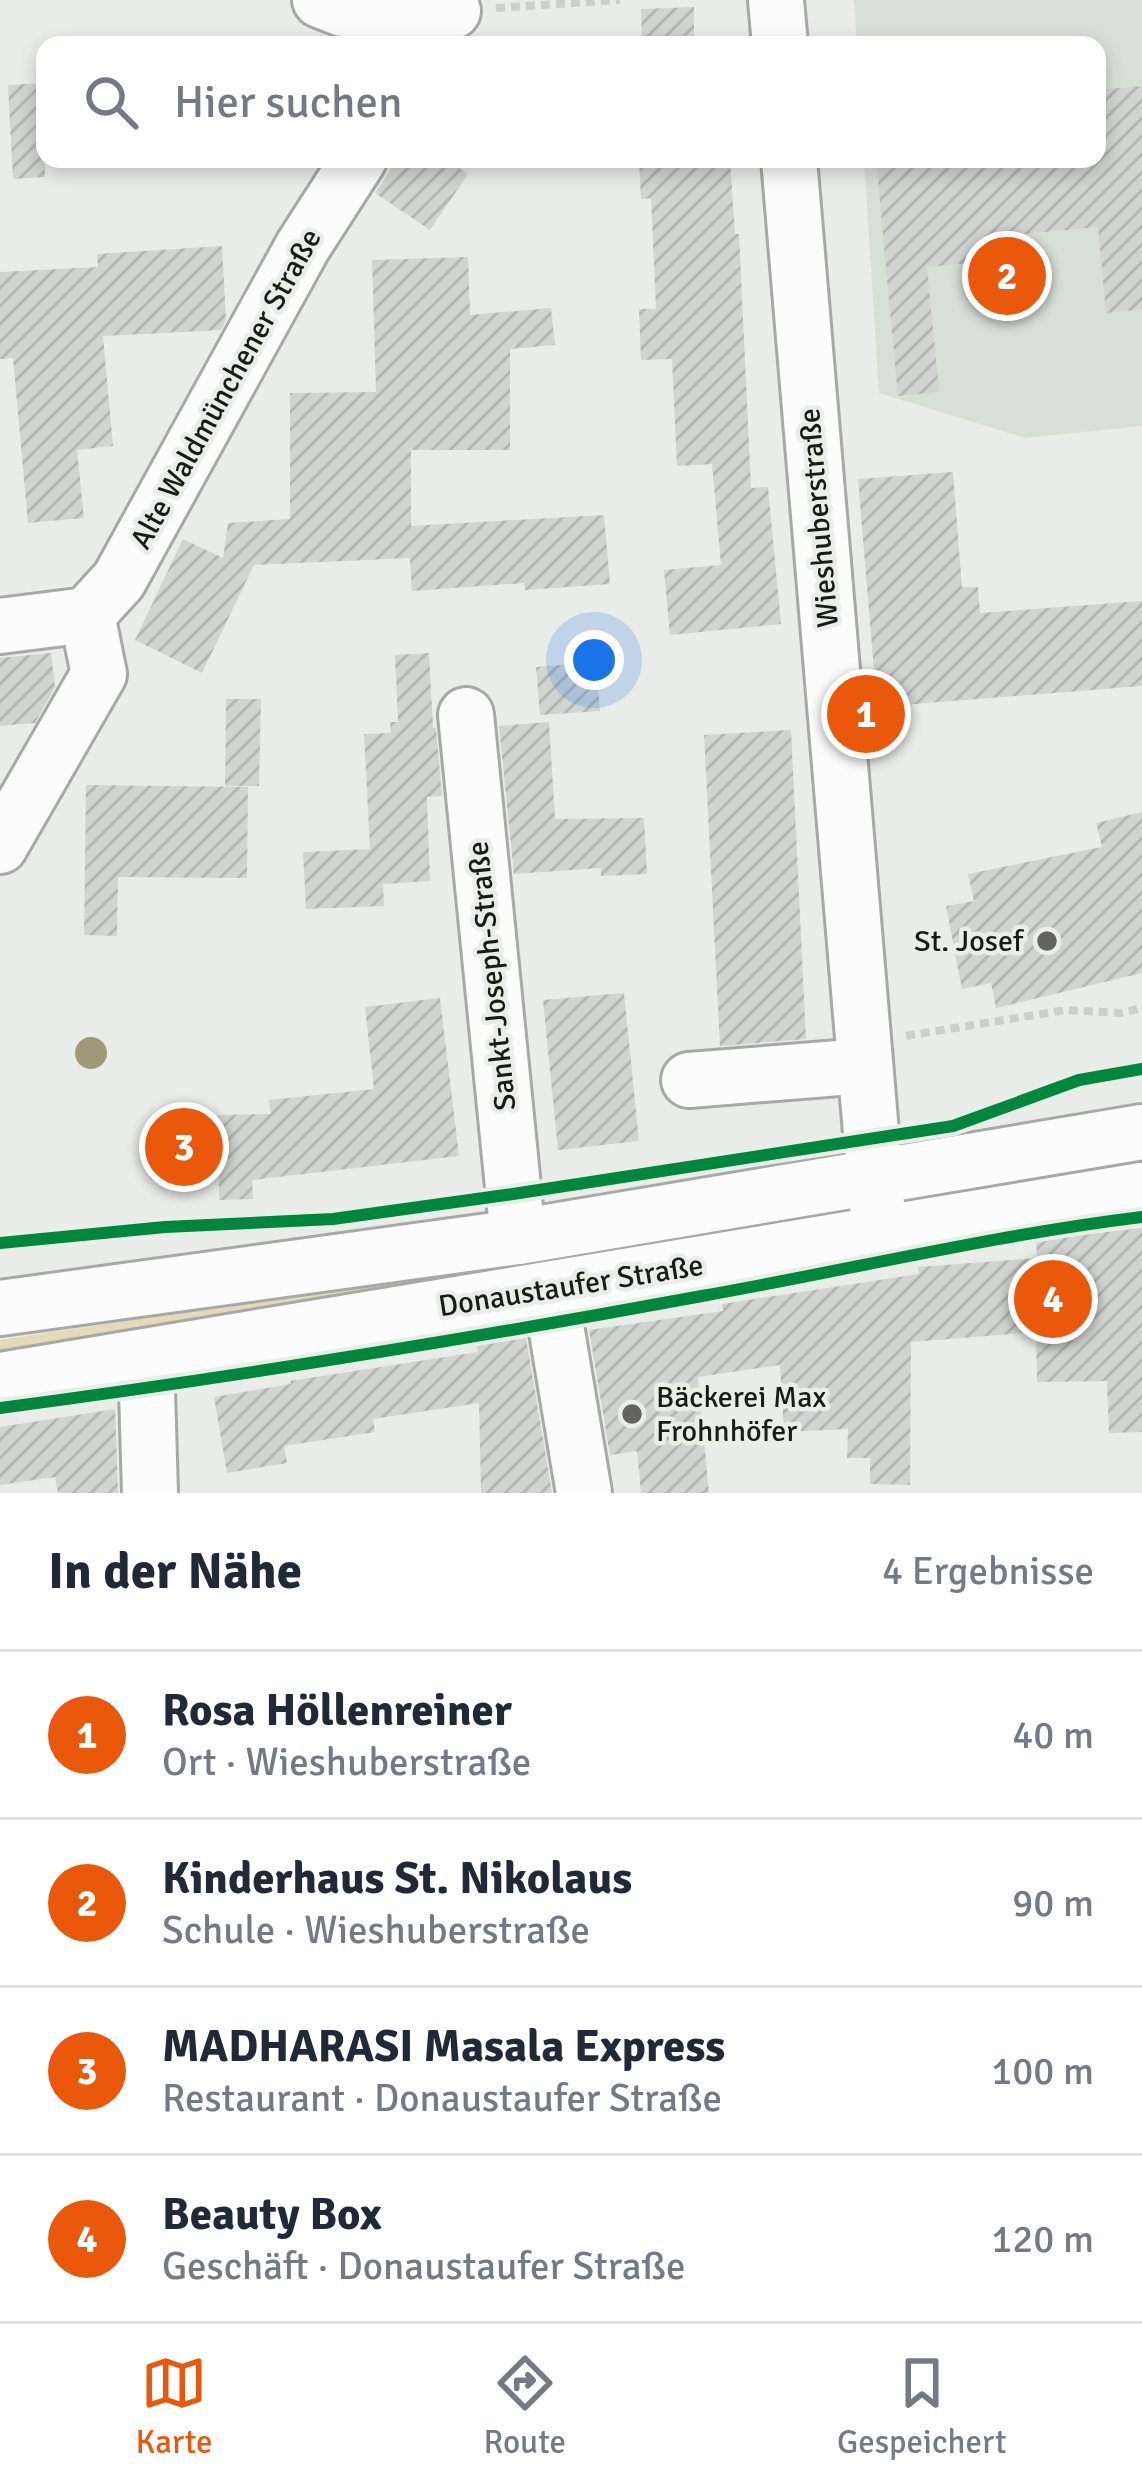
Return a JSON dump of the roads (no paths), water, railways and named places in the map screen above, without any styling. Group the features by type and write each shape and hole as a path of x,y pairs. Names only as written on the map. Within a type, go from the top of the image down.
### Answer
{"street":[{"path":"320,0 343,9 449,19"},
{"path":"776,0 779,36"},
{"name":"Alte Waldmünchener Straße","path":"75,617 119,580 303,246 353,168"},
{"name":"Wieshuberstraße","path":"790,168 881,1236"},
{"path":"0,626 75,617 99,674 0,846"},
{"name":"Sankt-Joseph-Straße","path":"466,715 518,1237"},
{"path":"689,1080 863,1055"},
{"name":"Donaustaufer Straße","path":"0,1308 518,1237 1142,1132"},
{"name":"Donaustaufer Straße","path":"0,1381 1142,1190"},
{"path":"550,1290 584,1493"},
{"path":"146,1356 150,1493"}],"place":[{"name":"Kinderhaus St. Nikolaus","path":"1007,276"},
{"name":"Rosa Höllenreiner","path":"866,714"},
{"name":"St. Josef","path":"1047,941"},
{"name":"MADHARASI Masala Express","path":"184,1147"},
{"name":"Beauty Box","path":"1053,1299"},
{"name":"Bäckerei Max Frohnhöfer","path":"632,1414"}]}
